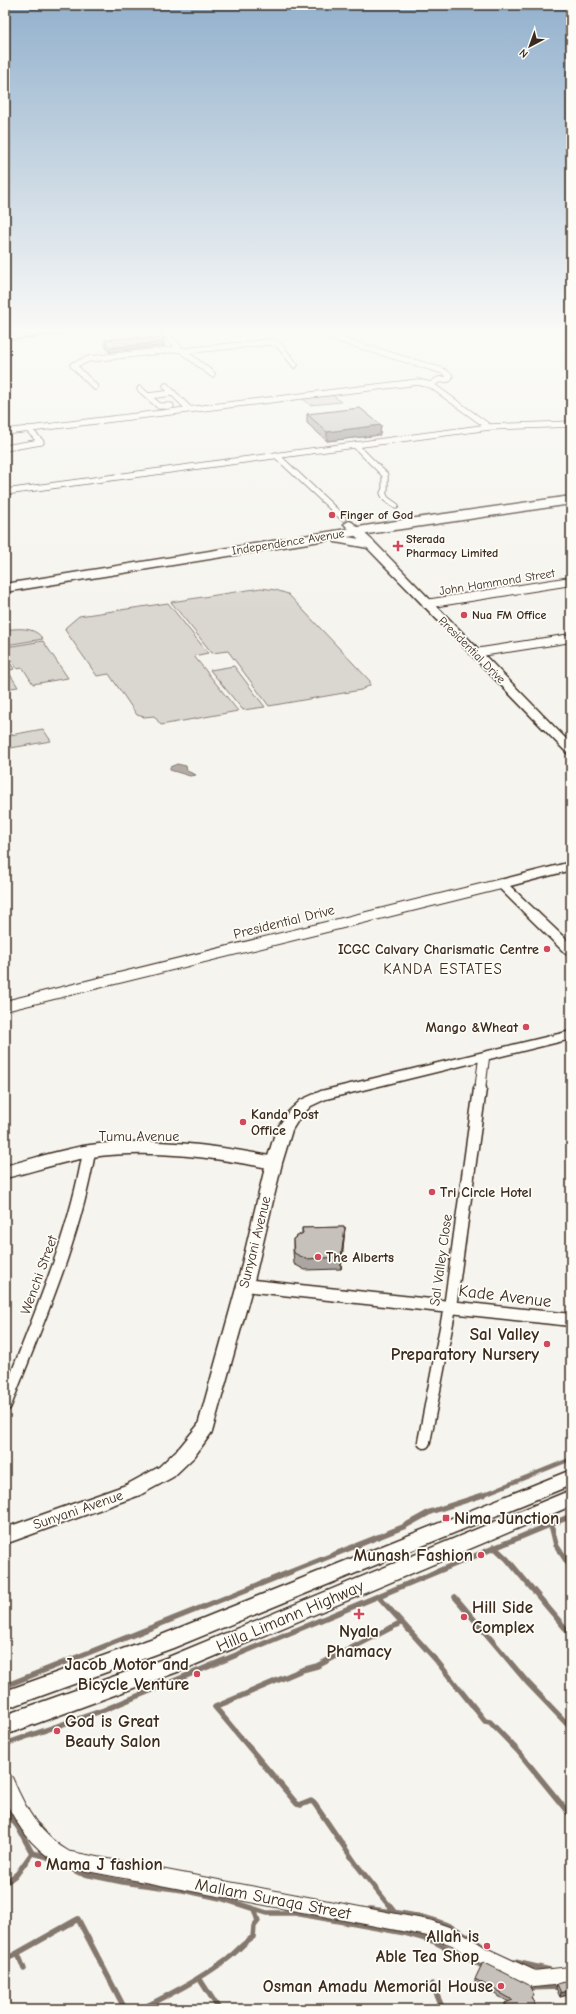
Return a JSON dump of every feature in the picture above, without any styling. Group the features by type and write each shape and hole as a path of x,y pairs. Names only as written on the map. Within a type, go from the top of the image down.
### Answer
{"highway":[{"name":"Independence Avenue","path":"5,581 354,525 571,496"},
{"name":"Independence Avenue","path":"5,588 143,564 318,538 354,525 402,524 571,500"},
{"path":"318,538 373,545 387,532 402,524"}],"street":[{"path":"5,432 64,424"},
{"path":"485,424 489,427"},
{"path":"5,492 489,427 571,424"},
{"path":"5,448 40,442 28,429"},
{"path":"355,445 385,475 385,489 383,493 386,499 396,506"},
{"path":"276,455 354,525"},
{"name":"Presidential Drive","path":"354,525 373,545 381,557 426,604 571,751"},
{"name":"John Hammond Street","path":"426,604 571,580"},
{"path":"475,652 571,638"},
{"name":"Presidential Drive","path":"5,1006 571,866"},
{"path":"502,884 571,951"},
{"name":"Sunyani Avenue","path":"5,1536 133,1490 166,1472 187,1452 206,1427 245,1285 274,1163 284,1130 294,1114 313,1099 484,1058 571,1035"},
{"name":"Sal Valley Close","path":"424,1442 450,1306 484,1058"},
{"name":"Tumu Avenue","path":"5,1172 89,1152 131,1149 229,1154 274,1163"},
{"name":"Wenchi Street","path":"5,1405 66,1247 83,1187 89,1152"},
{"name":"Kade Avenue","path":"245,1285 571,1320"},
{"name":"Hilla Limann Highway","path":"5,1700 166,1642 571,1477"},
{"name":"Hilla Limann Highway","path":"5,1725 173,1665 571,1498"},
{"name":"Mallam Suraqa Street","path":"5,1781 12,1798 36,1839 52,1852 66,1859 428,1928 456,1938 482,1955 534,1979 571,1975"}],"shaded area":[{"path":"261,588 276,590 288,594 370,681 370,685 361,690 269,706 228,651 212,653 171,602"},
{"path":"168,603 208,653 194,656 238,711 161,725 154,716 144,717 137,715 109,674 97,676 65,630 66,627 79,616"},
{"path":"13,629 34,631 43,639 6,645 5,630"},
{"path":"43,641 68,678 33,684 23,668 17,669 5,650 6,647"},
{"path":"5,655 14,669 8,671 18,687 5,689"},
{"path":"234,666 265,707 243,710 210,670"},
{"path":"43,729 51,741 5,749 5,736"},
{"path":"177,764 186,766 187,771 196,775 190,776 170,770 170,767"}],"building":[{"path":"318,424 381,425 327,432"},
{"path":"345,1227 341,1257 306,1259 294,1253 293,1239 303,1233 302,1228"},
{"name":"Osman Amadu Memorial House","path":"483,1962 529,1985 534,1995 531,1997 535,2005 528,2009 509,2009 505,2003 513,2000 475,1979"},
{"path":"569,1981 571,1990 561,1993 557,1984"}],"waterway":[{"path":"480,1496 571,1459"},
{"path":"5,1686 403,1527 430,1512 480,1496"},
{"path":"551,1524 571,1516"},
{"path":"495,1548 551,1524"},
{"path":"551,1524 556,1545 571,1568"},
{"path":"378,1596 495,1548"},
{"path":"495,1548 507,1559 571,1635"},
{"path":"5,1744 104,1710 378,1596"},
{"path":"378,1596 402,1622"},
{"path":"455,1597 527,1682 571,1728"},
{"path":"394,1912 356,1864 314,1803 311,1801 301,1805 297,1804 215,1707 302,1670 317,1666 402,1622"},
{"path":"402,1622 436,1660 485,1721 490,1722 518,1751 571,1816"},
{"path":"5,1768 9,1778"},
{"path":"5,1810 18,1827 32,1853"},
{"path":"38,1826 48,1837"},
{"path":"5,1883 17,1874 32,1853"},
{"path":"32,1853 45,1856 80,1873 123,1882 183,1890 220,1898 267,1913 295,1913 405,1933 433,1941 485,1967"},
{"path":"141,2009 196,1980 231,1956 253,1937 254,1926 258,1921 254,1909"},
{"path":"370,1909 394,1912"},
{"path":"394,1912 443,1923 456,1929 483,1947"},
{"path":"5,1960 78,1919 125,2009"},
{"path":"18,1954 24,1969"},
{"path":"515,1962 550,1970"},
{"path":"199,1978 219,2009"},
{"path":"432,1984 443,2009"},
{"path":"526,1988 559,1987"}],"place":[{"name":"Finger of God","path":"332,515"},
{"name":"Sterada Pharmacy Limited","path":"398,546"},
{"name":"Nua FM Office","path":"464,615"},
{"name":"ICGC Calvary Charismatic Centre","path":"547,949"},
{"name":"Mango &Wheat","path":"526,1027"},
{"name":"Kanda Post Office","path":"243,1122"},
{"name":"Tri Circle Hotel","path":"432,1192"},
{"name":"The Alberts","path":"318,1257"},
{"name":"Sal Valley Preparatory Nursery","path":"547,1344"},
{"name":"Nima Junction","path":"446,1518"},
{"name":"Munash Fashion","path":"481,1555"},
{"name":"Nyala Phamacy","path":"359,1614"},
{"name":"Hill Side Complex","path":"464,1617"},
{"name":"Jacob Motor and Bicycle Venture","path":"197,1674"},
{"name":"God is Great Beauty Salon","path":"57,1731"},
{"name":"Mama J fashion","path":"38,1864"},
{"name":"Allah is Able Tea Shop","path":"487,1946"},
{"name":"Osman Amadu Memorial House","path":"501,1986"}],"district":[{"name":"KANDA ESTATES","path":"443,969"}]}
